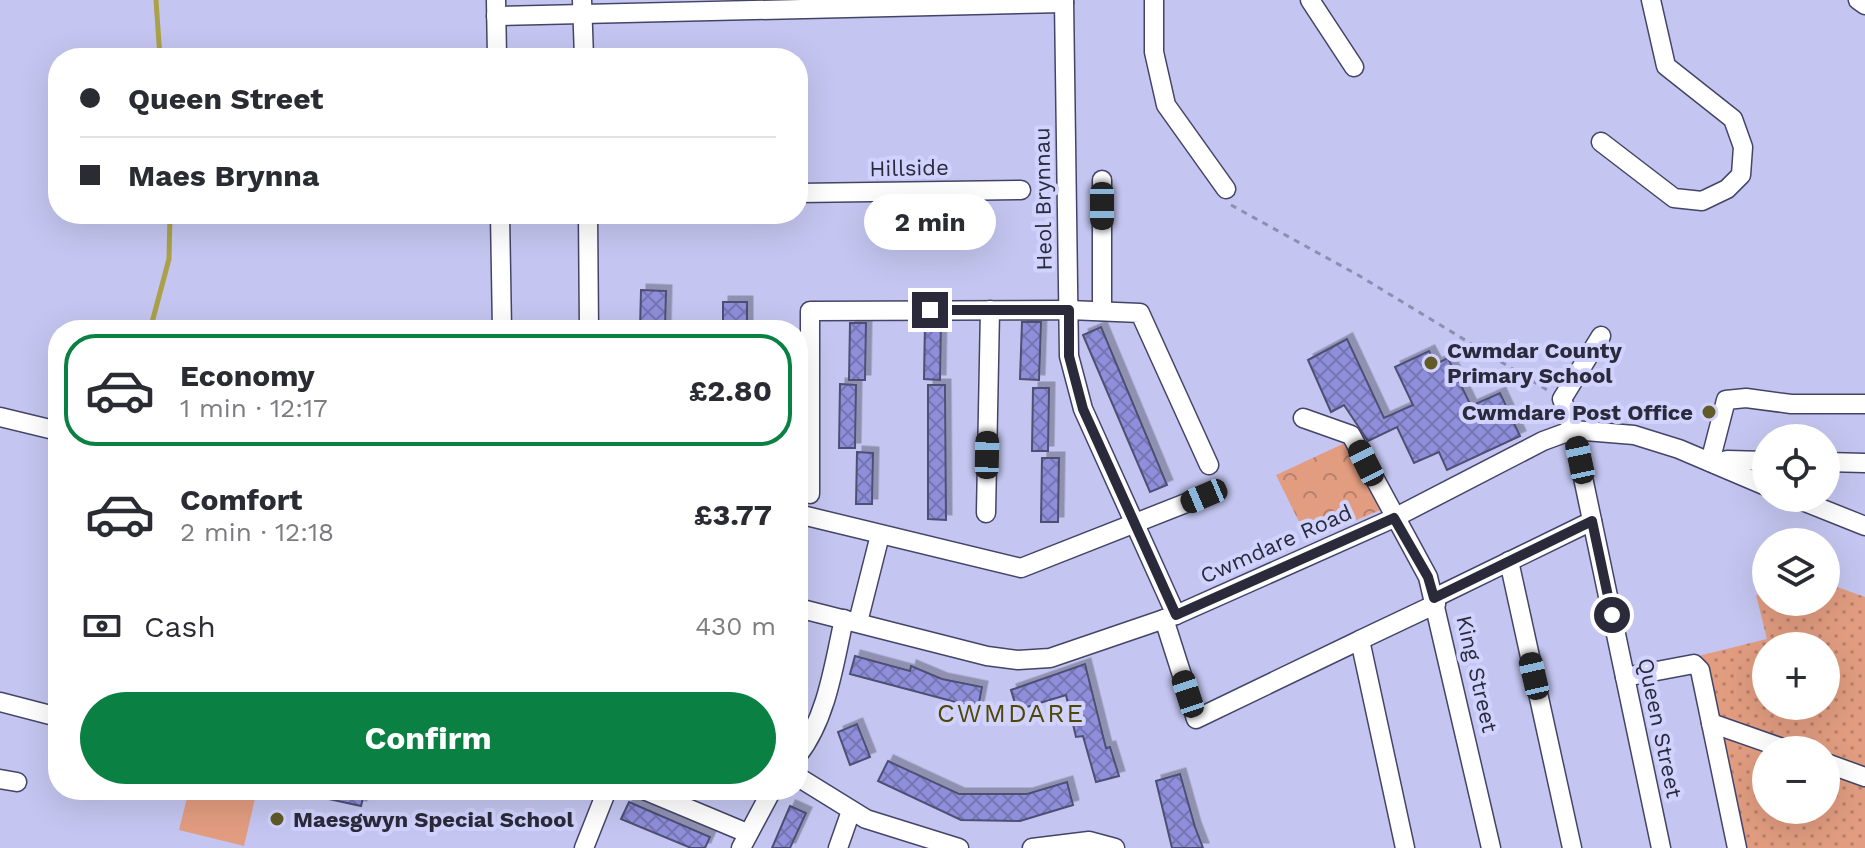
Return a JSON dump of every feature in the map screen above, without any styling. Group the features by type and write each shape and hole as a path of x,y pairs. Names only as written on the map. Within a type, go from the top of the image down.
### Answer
{"street":[{"path":"1154,0 1154,52 1166,105 1226,189"},
{"path":"1310,0 1354,67"},
{"path":"1601,142 1674,198 1702,201 1727,189 1741,175 1743,147 1733,119 1666,66 1651,0"},
{"path":"1858,0 1865,5"},
{"path":"497,48 496,8 1064,1"},
{"name":"Heol Brynnau","path":"1064,1 1069,356 1083,409 1170,617 1196,719 1360,640"},
{"path":"582,7 584,48"},
{"path":"1102,180 1102,311"},
{"name":"Hillside","path":"808,193 1021,190"},
{"path":"500,224 502,320"},
{"path":"588,224 589,320"},
{"path":"986,513 990,310"},
{"path":"810,494 810,311 1069,310 1140,313 1209,465"},
{"path":"1562,399 1601,336"},
{"path":"1712,463 1726,400 1746,398 1791,404 1865,404"},
{"name":"Queen Street","path":"1562,399 1573,430 1661,848"},
{"path":"0,417 48,429"},
{"name":"King Street","path":"1303,418 1351,435 1428,577 1491,848"},
{"path":"1573,430 1634,435 1752,480"},
{"name":"Cwmdare Road","path":"808,610 987,656 1018,660 1050,658 1170,617 1394,518 1543,441 1573,430"},
{"path":"1712,463 1752,461"},
{"path":"1840,462 1865,463"},
{"path":"808,517 1021,568 1204,496"},
{"path":"1830,512 1865,526"},
{"path":"1405,848 1360,640 1592,521"},
{"path":"808,722 826,698 880,535"},
{"path":"1509,561 1572,848"},
{"path":"1625,677 1694,664 1700,670 1737,848"},
{"path":"0,702 48,714"},
{"path":"1711,723 1752,737"},
{"path":"1840,768 1865,777"},
{"path":"808,783 851,811 941,845 959,848"},
{"path":"584,848 603,800"},
{"path":"664,800 744,840 766,800"},
{"path":"838,848 851,811"},
{"path":"1032,848 1089,841 1115,848"}],"path":[{"path":"1226,189 1226,203 1358,275 1562,399"}],"green space":[{"path":"1347,442 1383,509 1308,540 1276,475"},
{"path":"1840,588 1865,597 1865,848 1735,848 1690,658 1752,643 1752,720 1840,720 1840,632 1765,632 1761,616 1840,616"},
{"path":"186,800 255,800 244,846 179,830"}],"building":[{"path":"641,290 666,291 665,320 640,320"},
{"path":"723,302 747,302 747,320 723,320"},
{"path":"941,322 940,380 924,379 925,323"},
{"path":"1022,322 1041,322 1039,380 1020,379"},
{"path":"850,323 866,323 865,380 849,380"},
{"path":"1101,327 1167,485 1150,492 1083,335"},
{"path":"1347,339 1384,418 1413,405 1395,367 1429,351 1436,364 1448,358 1471,406 1500,393 1520,436 1447,470 1439,452 1414,463 1397,427 1368,441 1344,405 1331,412 1308,360"},
{"path":"840,384 856,385 855,448 839,448"},
{"path":"928,385 945,385 946,520 928,519"},
{"path":"1033,388 1049,388 1048,451 1032,451"},
{"path":"857,452 873,453 872,504 856,504"},
{"path":"1042,458 1059,458 1058,522 1041,522"},
{"path":"855,656 910,671 911,666 942,679 982,687 978,708 850,674"},
{"path":"1085,664 1106,748 1110,747 1119,776 1096,782 1083,736 1076,737 1066,695 1017,710 1011,690"},
{"path":"857,724 870,757 850,765 838,732"},
{"path":"888,761 959,794 1027,794 1067,782 1073,805 1020,821 961,820 878,781"},
{"path":"1180,774 1203,848 1172,848 1156,781"},
{"path":"333,800 362,800 361,806"},
{"path":"629,802 710,837 705,848 691,848 621,819"},
{"path":"790,806 806,813 790,848 772,848"}],"waterway":[{"path":"156,0 159,48"},
{"path":"153,320 169,259 170,224"}],"place":[{"name":"Cwmdar County Primary School","path":"1431,363"},
{"name":"Cwmdare Post Office","path":"1709,412"},
{"name":"Maesgwyn Special School","path":"277,819"}],"district":[{"name":"CWMDARE","path":"1011,713"}],"route":[{"path":"930,310 1069,310 1069,356 1083,409 1133,526 1176,615 1394,518 1428,577 1434,598 1592,521 1612,615"}]}
